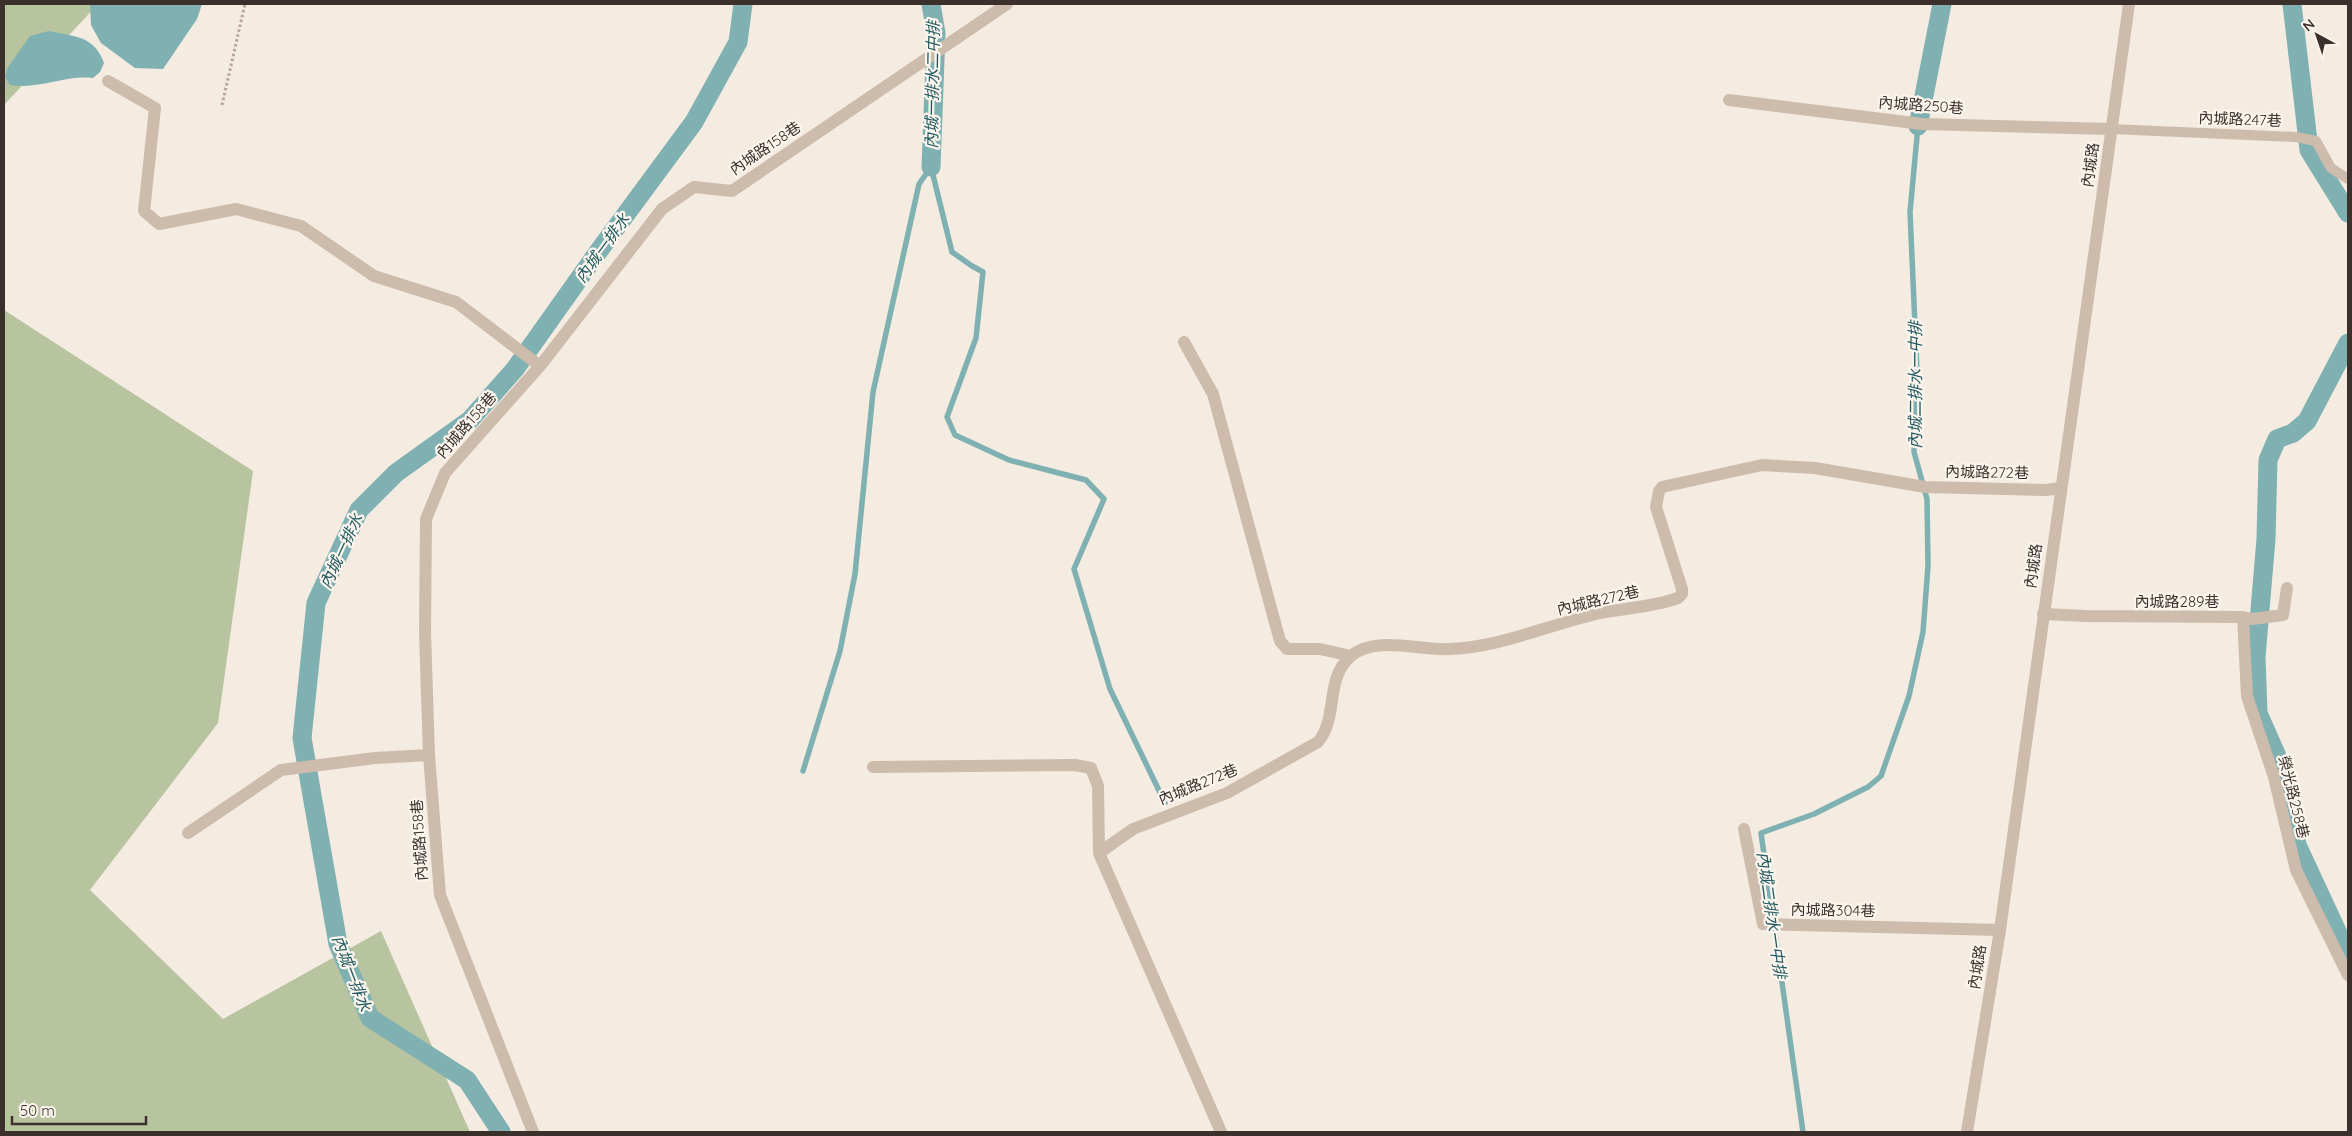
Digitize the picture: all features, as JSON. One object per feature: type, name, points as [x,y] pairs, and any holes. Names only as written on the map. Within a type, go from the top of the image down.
[{"type":"street","name":"內城路158巷","points":[[533,1132],[440,895],[429,755],[425,632],[426,519],[445,473],[662,209],[694,187],[732,191],[1007,4]]},
{"type":"street","name":"內城路","points":[[1967,1132],[2000,930],[2060,488],[2129,4]]},
{"type":"street","points":[[108,81],[156,108],[144,211],[159,224],[236,208],[301,226],[374,276],[456,302],[536,363]]},
{"type":"street","name":"內城路250巷","points":[[1730,100],[1922,124],[2111,129]]},
{"type":"street","points":[[1184,342],[1213,394],[1280,641],[1287,649],[1320,649],[1351,656]]},
{"type":"street","name":"內城路272巷","points":[[1099,853],[1133,829],[1227,793],[1318,742],[1328,728],[1333,687],[1340,670],[1351,656],[1372,646],[1411,646],[1444,650],[1473,648],[1600,613],[1678,598],[1682,594],[1682,589],[1656,507],[1662,487],[1762,465],[1815,468],[1925,487],[2046,490],[2060,488]]},
{"type":"street","name":"內城路289巷","points":[[2044,614],[2248,618],[2283,615],[2287,588]]},
{"type":"street","name":"榮光路258巷","points":[[2248,618],[2247,696],[2274,777],[2296,870],[2348,975]]},
{"type":"street","points":[[188,833],[281,770],[429,755]]},
{"type":"street","points":[[874,767],[1075,765],[1091,768],[1098,786],[1099,853],[1221,1132]]},
{"type":"street","name":"內城路304巷","points":[[1744,829],[1763,924],[2000,930]]},
{"type":"lane","name":"內城路247巷","points":[[2111,129],[2296,137],[2316,140],[2331,168],[2348,179]]},
{"type":"path","points":[[222,105],[245,4]]},
{"type":"green space","points":[[4,4],[98,4],[4,105]]},
{"type":"green space","points":[[4,310],[253,471],[218,723],[90,890],[223,1019],[381,931],[470,1132],[4,1132]]},
{"type":"water","points":[[90,4],[202,4],[197,19],[163,69],[135,68],[101,43],[91,25]]},
{"type":"water","points":[[49,31],[75,36],[89,42],[100,54],[104,63],[100,72],[93,78],[72,79],[31,86],[10,85],[5,77],[8,67],[30,36]]},
{"type":"waterway","name":"內城一排水","points":[[501,1132],[467,1080],[370,1018],[338,944],[302,738],[316,603],[359,510],[396,473],[470,420],[515,369],[694,122],[738,42],[743,4]]},
{"type":"waterway","name":"內城一排水二中排","points":[[931,4],[936,33],[931,167]]},
{"type":"waterway","name":"內城二排水一中排","points":[[1918,126],[1942,4]]},
{"type":"waterway","points":[[2292,4],[2309,150],[2348,213]]},
{"type":"waterway","name":"內城二排水一中排","points":[[1803,1132],[1761,833],[1814,814],[1868,787],[1881,776],[1909,696],[1923,632],[1928,566],[1927,499],[1914,452],[1917,371],[1910,212],[1918,126]]},
{"type":"waterway","points":[[931,167],[952,252],[983,272],[976,338],[947,417],[955,435],[1009,460],[1086,480],[1104,499],[1074,569],[1110,689],[1165,803]]},
{"type":"waterway","points":[[803,771],[840,651],[855,574],[873,392],[919,184],[931,167]]},
{"type":"waterway","points":[[2348,343],[2307,421],[2293,433],[2277,439],[2268,460],[2266,539],[2256,657],[2258,713],[2286,777],[2297,845],[2348,955]]}]
